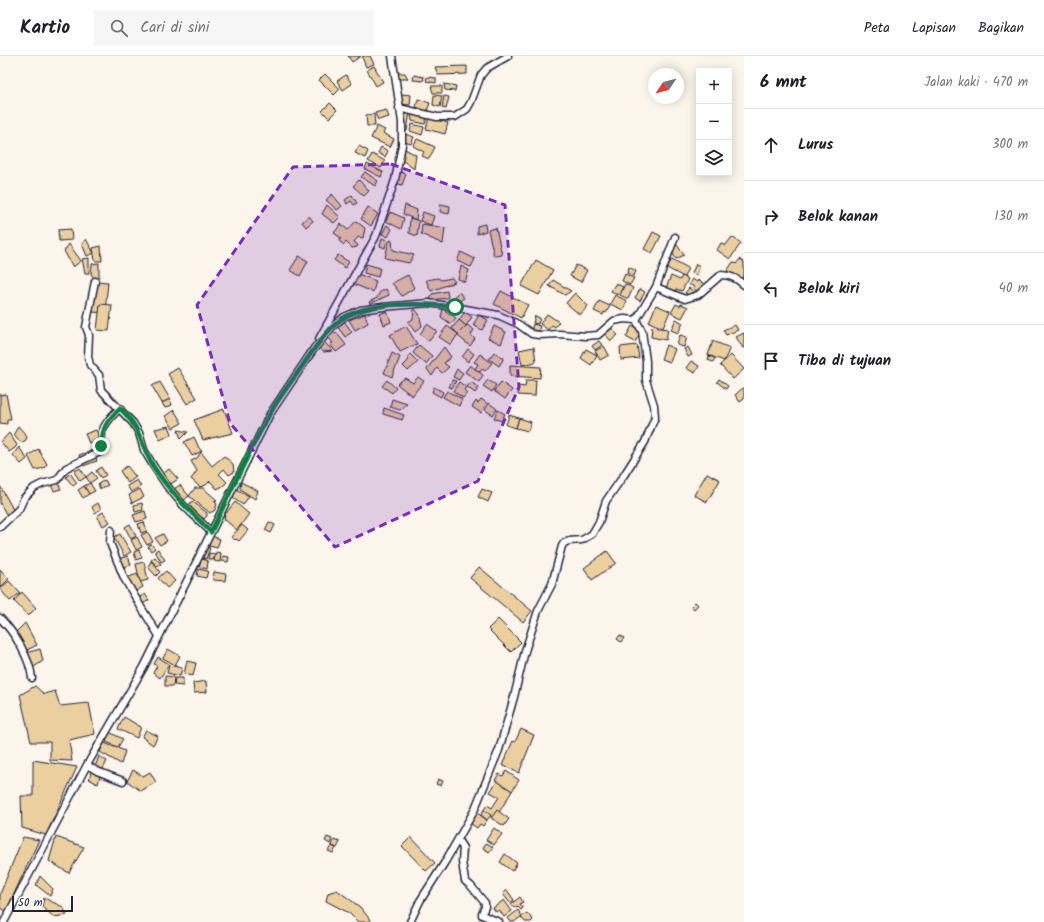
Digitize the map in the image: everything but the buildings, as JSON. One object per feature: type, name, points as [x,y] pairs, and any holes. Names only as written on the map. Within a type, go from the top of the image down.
[{"type":"street","points":[[4,922],[87,765],[144,667],[270,414],[314,349],[376,236],[395,180],[402,145],[402,122],[392,56]]},
{"type":"street","points":[[399,108],[437,117],[455,117],[472,102],[481,75],[487,68],[508,56]]},
{"type":"street","points":[[636,320],[656,287],[675,237]]},
{"type":"street","points":[[656,287],[684,299],[698,295],[721,275],[729,275],[738,279],[744,285]]},
{"type":"street","points":[[94,281],[86,327],[89,337],[88,359],[90,365],[99,375],[101,390],[133,422],[139,433],[144,450],[167,486],[183,505],[211,532]]},
{"type":"street","points":[[314,349],[333,326],[344,317],[360,310],[389,306],[429,304],[482,312],[511,320],[532,334],[538,335],[598,335],[614,321],[624,318],[636,320]]},
{"type":"street","points":[[410,922],[420,901],[458,840],[474,811],[499,750],[525,651],[538,611],[552,584],[562,546],[564,543],[569,541],[582,540],[592,534],[599,522],[606,501],[645,442],[655,417],[654,405],[646,380],[646,361],[642,331],[636,320]]},
{"type":"street","points":[[0,527],[20,509],[26,496],[37,486],[57,480],[66,468],[100,452],[102,432],[110,419],[120,408]]},
{"type":"street","points":[[111,530],[110,543],[124,578],[159,636]]},
{"type":"street","points":[[0,618],[19,643],[31,669],[32,678]]},
{"type":"street","points":[[87,765],[97,771],[123,781]]},
{"type":"street","points":[[458,840],[462,848],[462,862],[465,881],[471,886],[485,904],[486,907],[482,915],[499,922]]},
{"type":"highlighted area","points":[[391,164],[505,205],[519,387],[478,481],[335,547],[230,423],[197,305],[293,167]]},
{"type":"route","points":[[101,446],[102,432],[105,426],[120,408],[133,422],[139,433],[144,450],[167,486],[183,505],[211,532],[270,414],[314,349],[333,326],[344,317],[360,310],[383,306],[429,304],[455,307]]}]
